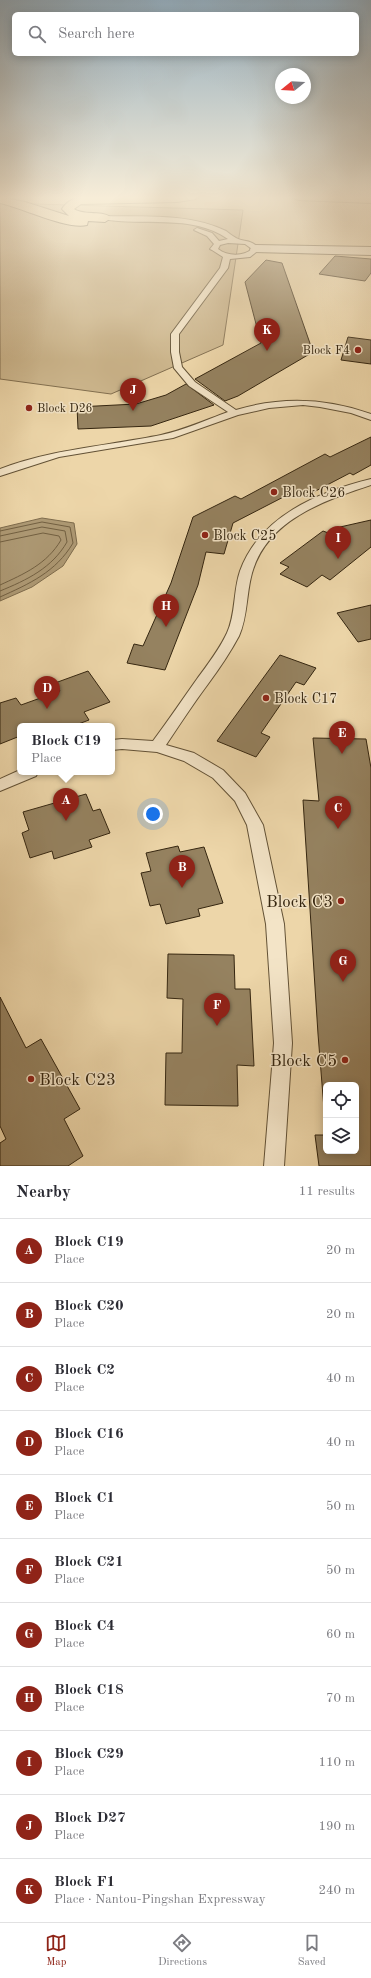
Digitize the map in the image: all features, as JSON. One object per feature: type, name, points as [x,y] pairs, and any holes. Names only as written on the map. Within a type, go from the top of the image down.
[{"type":"lane","points":[[217,251],[220,254],[227,255],[247,255],[252,251]]},
{"type":"lane","points":[[227,255],[224,268],[175,334],[175,352],[178,368],[192,384],[235,413]]},
{"type":"lane","points":[[0,473],[47,456],[161,438],[201,427],[235,413],[262,405],[292,402],[324,404],[354,410],[371,417]]},
{"type":"lane","points":[[157,747],[220,658],[234,633],[241,609],[246,572],[254,553],[266,536],[276,526],[301,508],[331,495],[371,482]]},
{"type":"lane","points":[[115,745],[157,747],[189,757],[218,774],[240,797],[254,825],[275,924],[283,1042],[274,1166]]},
{"type":"lane","points":[[0,785],[24,775]]},
{"type":"shaded area","points":[[0,251],[237,251],[223,345],[111,394],[0,379]]},
{"type":"water","points":[[42,518],[74,523],[77,544],[63,566],[32,587],[0,601],[0,528]]},
{"type":"building","points":[[335,256],[371,259],[371,273],[365,281],[319,274]]},
{"type":"building","points":[[266,260],[282,263],[313,352],[238,396],[225,401],[195,379],[261,343],[245,282]]},
{"type":"building","name":"Block F4","points":[[348,337],[371,340],[371,364],[341,360]]},
{"type":"building","points":[[186,384],[214,405],[151,426],[78,429],[77,407],[136,404],[166,395]]},
{"type":"building","points":[[371,437],[371,465],[353,475],[350,473],[308,495],[299,489],[233,523],[224,554],[206,552],[198,585],[165,670],[127,663],[134,644],[143,646],[171,583],[193,517],[235,496],[241,499],[325,454],[330,457]]},
{"type":"building","points":[[371,520],[371,547],[330,580],[322,575],[307,587],[280,574],[289,567],[280,563],[323,531],[331,534],[340,527]]},
{"type":"building","points":[[371,605],[371,639],[358,642],[337,613]]},
{"type":"building","name":"Block C17","points":[[280,655],[316,668],[304,685],[296,682],[261,733],[270,737],[256,757],[217,741]]},
{"type":"building","points":[[88,671],[110,702],[84,712],[89,720],[81,723],[17,723],[17,737],[0,744],[0,703],[16,698],[21,705],[60,691],[55,683]]},
{"type":"building","points":[[313,738],[366,739],[371,768],[371,1166],[319,1166],[315,1135],[323,1135],[323,1154],[359,1154],[359,1082],[323,1082],[323,1096],[303,800],[319,801]]},
{"type":"building","points":[[86,794],[93,811],[100,809],[110,833],[89,840],[92,847],[54,859],[52,851],[30,858],[22,833],[29,830],[23,812]]},
{"type":"building","points":[[178,846],[180,852],[204,847],[223,903],[198,909],[200,916],[166,924],[160,904],[150,906],[141,873],[151,871],[146,853]]},
{"type":"building","points":[[168,954],[234,955],[235,989],[250,989],[254,1066],[237,1065],[238,1106],[165,1105],[166,1053],[182,1053],[183,999],[167,998]]},
{"type":"building","name":"Block C23","points":[[0,997],[26,1048],[41,1039],[80,1109],[64,1119],[83,1156],[68,1166],[0,1166],[0,1143],[6,1139],[0,1126]]},
{"type":"place","name":"Block F4","points":[[358,350]]},
{"type":"place","name":"Block F1","points":[[267,351]]},
{"type":"place","name":"Block D26","points":[[29,408]]},
{"type":"place","name":"Block D27","points":[[133,411]]},
{"type":"place","name":"Block C26","points":[[274,492]]},
{"type":"place","name":"Block C25","points":[[205,535]]},
{"type":"place","name":"Block C29","points":[[338,559]]},
{"type":"place","name":"Block C18","points":[[166,627]]},
{"type":"place","name":"Block C17","points":[[266,698]]},
{"type":"place","name":"Block C16","points":[[47,709]]},
{"type":"place","name":"Block C1","points":[[342,754]]},
{"type":"place","name":"Block C19","points":[[66,821]]},
{"type":"place","name":"Block C2","points":[[338,829]]},
{"type":"place","name":"Block C20","points":[[182,888]]},
{"type":"place","name":"Block C3","points":[[341,901]]},
{"type":"place","name":"Block C4","points":[[343,982]]},
{"type":"place","name":"Block C21","points":[[217,1026]]},
{"type":"place","name":"Block C5","points":[[345,1060]]},
{"type":"place","name":"Block C23","points":[[31,1079]]}]
